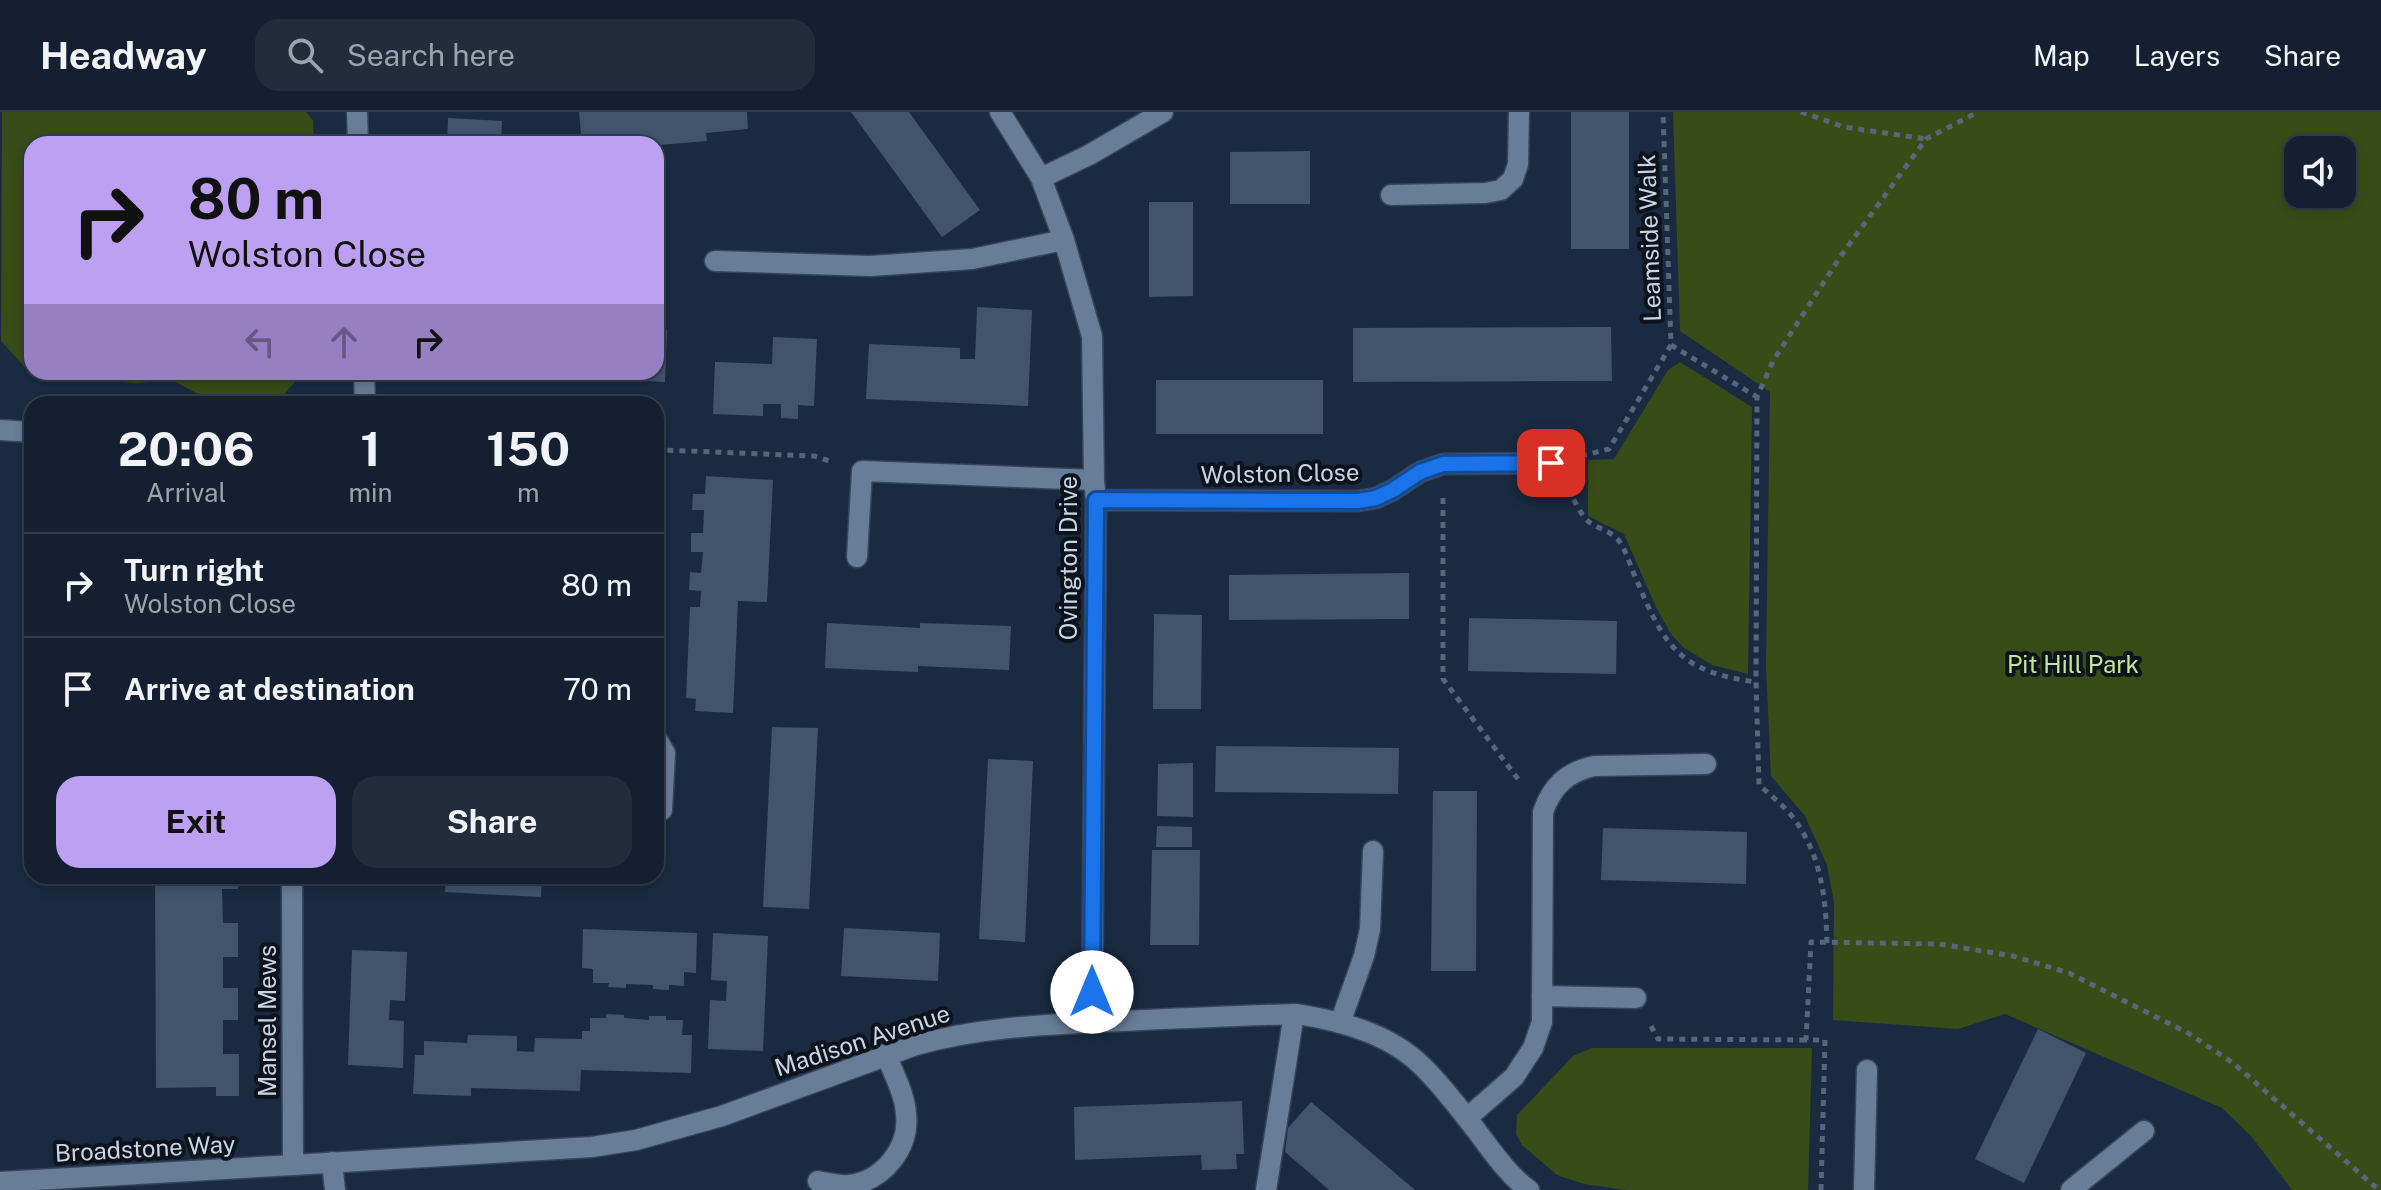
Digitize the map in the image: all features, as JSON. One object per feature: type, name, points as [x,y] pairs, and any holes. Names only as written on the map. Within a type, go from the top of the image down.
[{"type":"street","points":[[357,112],[358,136]]},
{"type":"street","name":"Ovington Drive","points":[[1000,112],[1041,178],[1064,240],[1092,336],[1095,490],[1092,1023]]},
{"type":"street","points":[[1041,178],[1089,155],[1163,112]]},
{"type":"street","points":[[1391,195],[1501,190],[1513,179],[1518,164],[1519,112]]},
{"type":"street","points":[[715,261],[884,265],[972,259],[1064,240]]},
{"type":"street","points":[[0,430],[24,432]]},
{"type":"street","name":"Wolston Close","points":[[862,471],[1095,490],[1358,501],[1384,494],[1420,472],[1443,464],[1551,463]]},
{"type":"street","points":[[857,557],[862,471]]},
{"type":"street","points":[[664,751],[664,772]]},
{"type":"street","points":[[1467,1118],[1514,1077],[1533,1048],[1542,1022],[1543,812],[1556,786],[1579,769],[1594,766],[1706,764]]},
{"type":"street","points":[[1340,1023],[1364,956],[1370,929],[1373,851]]},
{"type":"street","name":"Mansel Mews","points":[[292,884],[293,1165]]},
{"type":"street","points":[[1542,996],[1636,998]]},
{"type":"street","points":[[1266,1190],[1294,1014]]},
{"type":"street","name":"Madison Avenue","points":[[293,1165],[592,1147],[636,1140],[722,1116],[886,1054],[945,1036],[978,1030],[1294,1014],[1362,1029],[1420,1063],[1499,1160],[1529,1190]]},
{"type":"street","points":[[818,1181],[851,1185],[867,1180],[893,1160],[901,1146],[906,1130],[906,1113],[886,1054]]},
{"type":"street","points":[[1864,1190],[1867,1070]]},
{"type":"street","points":[[2071,1190],[2144,1131]]},
{"type":"street","points":[[332,1162],[335,1190]]},
{"type":"street","name":"Broadstone Way","points":[[0,1182],[293,1165]]},
{"type":"path","name":"Leamside Walk","points":[[1551,463],[1609,449],[1671,345],[1663,112]]},
{"type":"path","points":[[1801,112],[1844,127],[1926,139]]},
{"type":"path","points":[[1827,943],[1823,886],[1812,852],[1799,826],[1759,785],[1756,682],[1757,397],[1773,361],[1840,257],[1926,139],[1978,112]]},
{"type":"path","points":[[1671,345],[1757,397]]},
{"type":"path","points":[[664,450],[814,456],[862,471]]},
{"type":"path","points":[[1551,463],[1588,522],[1619,540],[1646,604],[1669,643],[1683,657],[1705,671],[1726,678],[1756,682]]},
{"type":"path","points":[[1443,464],[1443,679],[1543,812]]},
{"type":"path","points":[[1806,1040],[1811,942],[1939,944],[2013,956],[2069,973],[2188,1033],[2233,1063],[2379,1190]]},
{"type":"path","points":[[1636,998],[1658,1039],[1825,1040],[1821,1190]]},
{"type":"green space","points":[[2,112],[306,112],[313,120],[314,136],[24,136],[24,366],[1,341]]},
{"type":"green space","name":"Pit Hill Park","points":[[1673,112],[2381,112],[2381,1190],[2292,1190],[2251,1136],[2222,1108],[2005,1014],[1958,1029],[1833,1020],[1834,902],[1827,865],[1805,816],[1771,776],[1766,666],[1770,392],[1680,331]]},
{"type":"green space","points":[[1680,362],[1752,407],[1748,674],[1712,665],[1683,647],[1671,634],[1656,607],[1624,534],[1588,516],[1588,460],[1614,459],[1668,370]]},
{"type":"green space","points":[[86,380],[172,380],[138,383]]},
{"type":"green space","points":[[172,380],[297,380],[282,396],[200,395]]},
{"type":"green space","points":[[1592,1048],[1812,1048],[1808,1190],[1626,1190],[1584,1184],[1557,1175],[1522,1145],[1516,1134],[1517,1115],[1573,1056]]},
{"type":"building","points":[[579,112],[747,112],[748,129],[706,133],[707,141],[664,145],[664,136],[581,136]]},
{"type":"building","points":[[851,112],[909,112],[980,210],[942,237]]},
{"type":"building","points":[[1571,112],[1629,112],[1629,249],[1571,249]]},
{"type":"building","points":[[448,118],[502,121],[501,136],[447,136]]},
{"type":"building","points":[[1310,151],[1310,204],[1230,204],[1230,152]]},
{"type":"building","points":[[1149,202],[1193,202],[1193,296],[1149,297]]},
{"type":"building","points":[[977,307],[1032,310],[1028,406],[866,399],[869,344],[960,348],[960,359],[975,359]]},
{"type":"building","points":[[1611,327],[1612,381],[1353,382],[1353,328]]},
{"type":"building","points":[[664,330],[667,330],[665,382],[624,380],[664,380]]},
{"type":"building","points":[[773,337],[817,339],[814,406],[798,405],[798,419],[781,418],[781,404],[763,404],[763,416],[713,414],[715,362],[772,364]]},
{"type":"building","points":[[1156,380],[1323,380],[1323,434],[1156,434]]},
{"type":"building","points":[[706,476],[773,480],[767,602],[738,601],[733,713],[695,711],[696,699],[686,698],[690,607],[700,607],[701,591],[689,590],[690,572],[701,573],[703,552],[691,552],[691,533],[703,533],[704,510],[692,510],[693,494],[705,494]]},
{"type":"building","points":[[1409,573],[1409,619],[1229,620],[1229,575]]},
{"type":"building","points":[[1154,614],[1202,615],[1201,709],[1153,709]]},
{"type":"building","points":[[1469,618],[1617,621],[1616,674],[1468,671]]},
{"type":"building","points":[[827,623],[920,628],[920,623],[1011,626],[1009,670],[918,666],[918,672],[825,668]]},
{"type":"building","points":[[772,727],[818,728],[809,909],[763,907]]},
{"type":"building","points":[[1216,746],[1399,748],[1398,794],[1215,792]]},
{"type":"building","points":[[988,759],[1033,761],[1025,942],[979,939]]},
{"type":"building","points":[[1193,763],[1193,817],[1157,816],[1158,764]]},
{"type":"building","points":[[1433,791],[1477,791],[1476,971],[1431,971]]},
{"type":"building","points":[[1157,826],[1192,827],[1192,847],[1156,847]]},
{"type":"building","points":[[1603,828],[1747,832],[1746,884],[1601,880]]},
{"type":"building","points":[[1152,850],[1200,850],[1199,945],[1150,945]]},
{"type":"building","points":[[155,884],[238,884],[238,889],[222,889],[223,923],[238,923],[238,957],[223,957],[223,988],[238,988],[238,1020],[223,1020],[223,1054],[239,1054],[239,1096],[216,1096],[216,1087],[156,1088]]},
{"type":"building","points":[[446,884],[542,884],[541,897],[445,892]]},
{"type":"building","points":[[844,928],[940,933],[938,981],[841,976]]},
{"type":"building","points":[[583,929],[697,933],[696,973],[684,972],[684,986],[669,985],[669,990],[653,989],[653,985],[626,984],[626,988],[593,983],[593,969],[582,968]]},
{"type":"building","points":[[713,933],[768,936],[763,1051],[708,1049],[710,1000],[726,1001],[727,981],[711,980]]},
{"type":"building","points":[[352,950],[407,952],[405,1001],[390,1000],[389,1020],[404,1021],[403,1068],[348,1065]]},
{"type":"building","points":[[606,1014],[649,1020],[649,1016],[666,1016],[666,1020],[683,1020],[682,1035],[692,1035],[691,1073],[581,1070],[580,1091],[471,1088],[471,1096],[413,1094],[415,1055],[424,1055],[424,1041],[467,1043],[468,1035],[517,1036],[517,1051],[534,1052],[535,1038],[582,1039],[582,1031],[590,1031],[590,1018],[606,1018]]},
{"type":"building","points":[[2038,1029],[2086,1053],[2024,1183],[1975,1159]]},
{"type":"building","points":[[1242,1101],[1244,1154],[1236,1154],[1237,1169],[1202,1170],[1201,1155],[1075,1160],[1074,1107]]},
{"type":"building","points":[[1311,1102],[1415,1190],[1329,1190],[1285,1152],[1288,1128]]},
{"type":"route","points":[[1092,992],[1096,500],[1358,501],[1376,498],[1420,472],[1443,464],[1551,463]]}]
